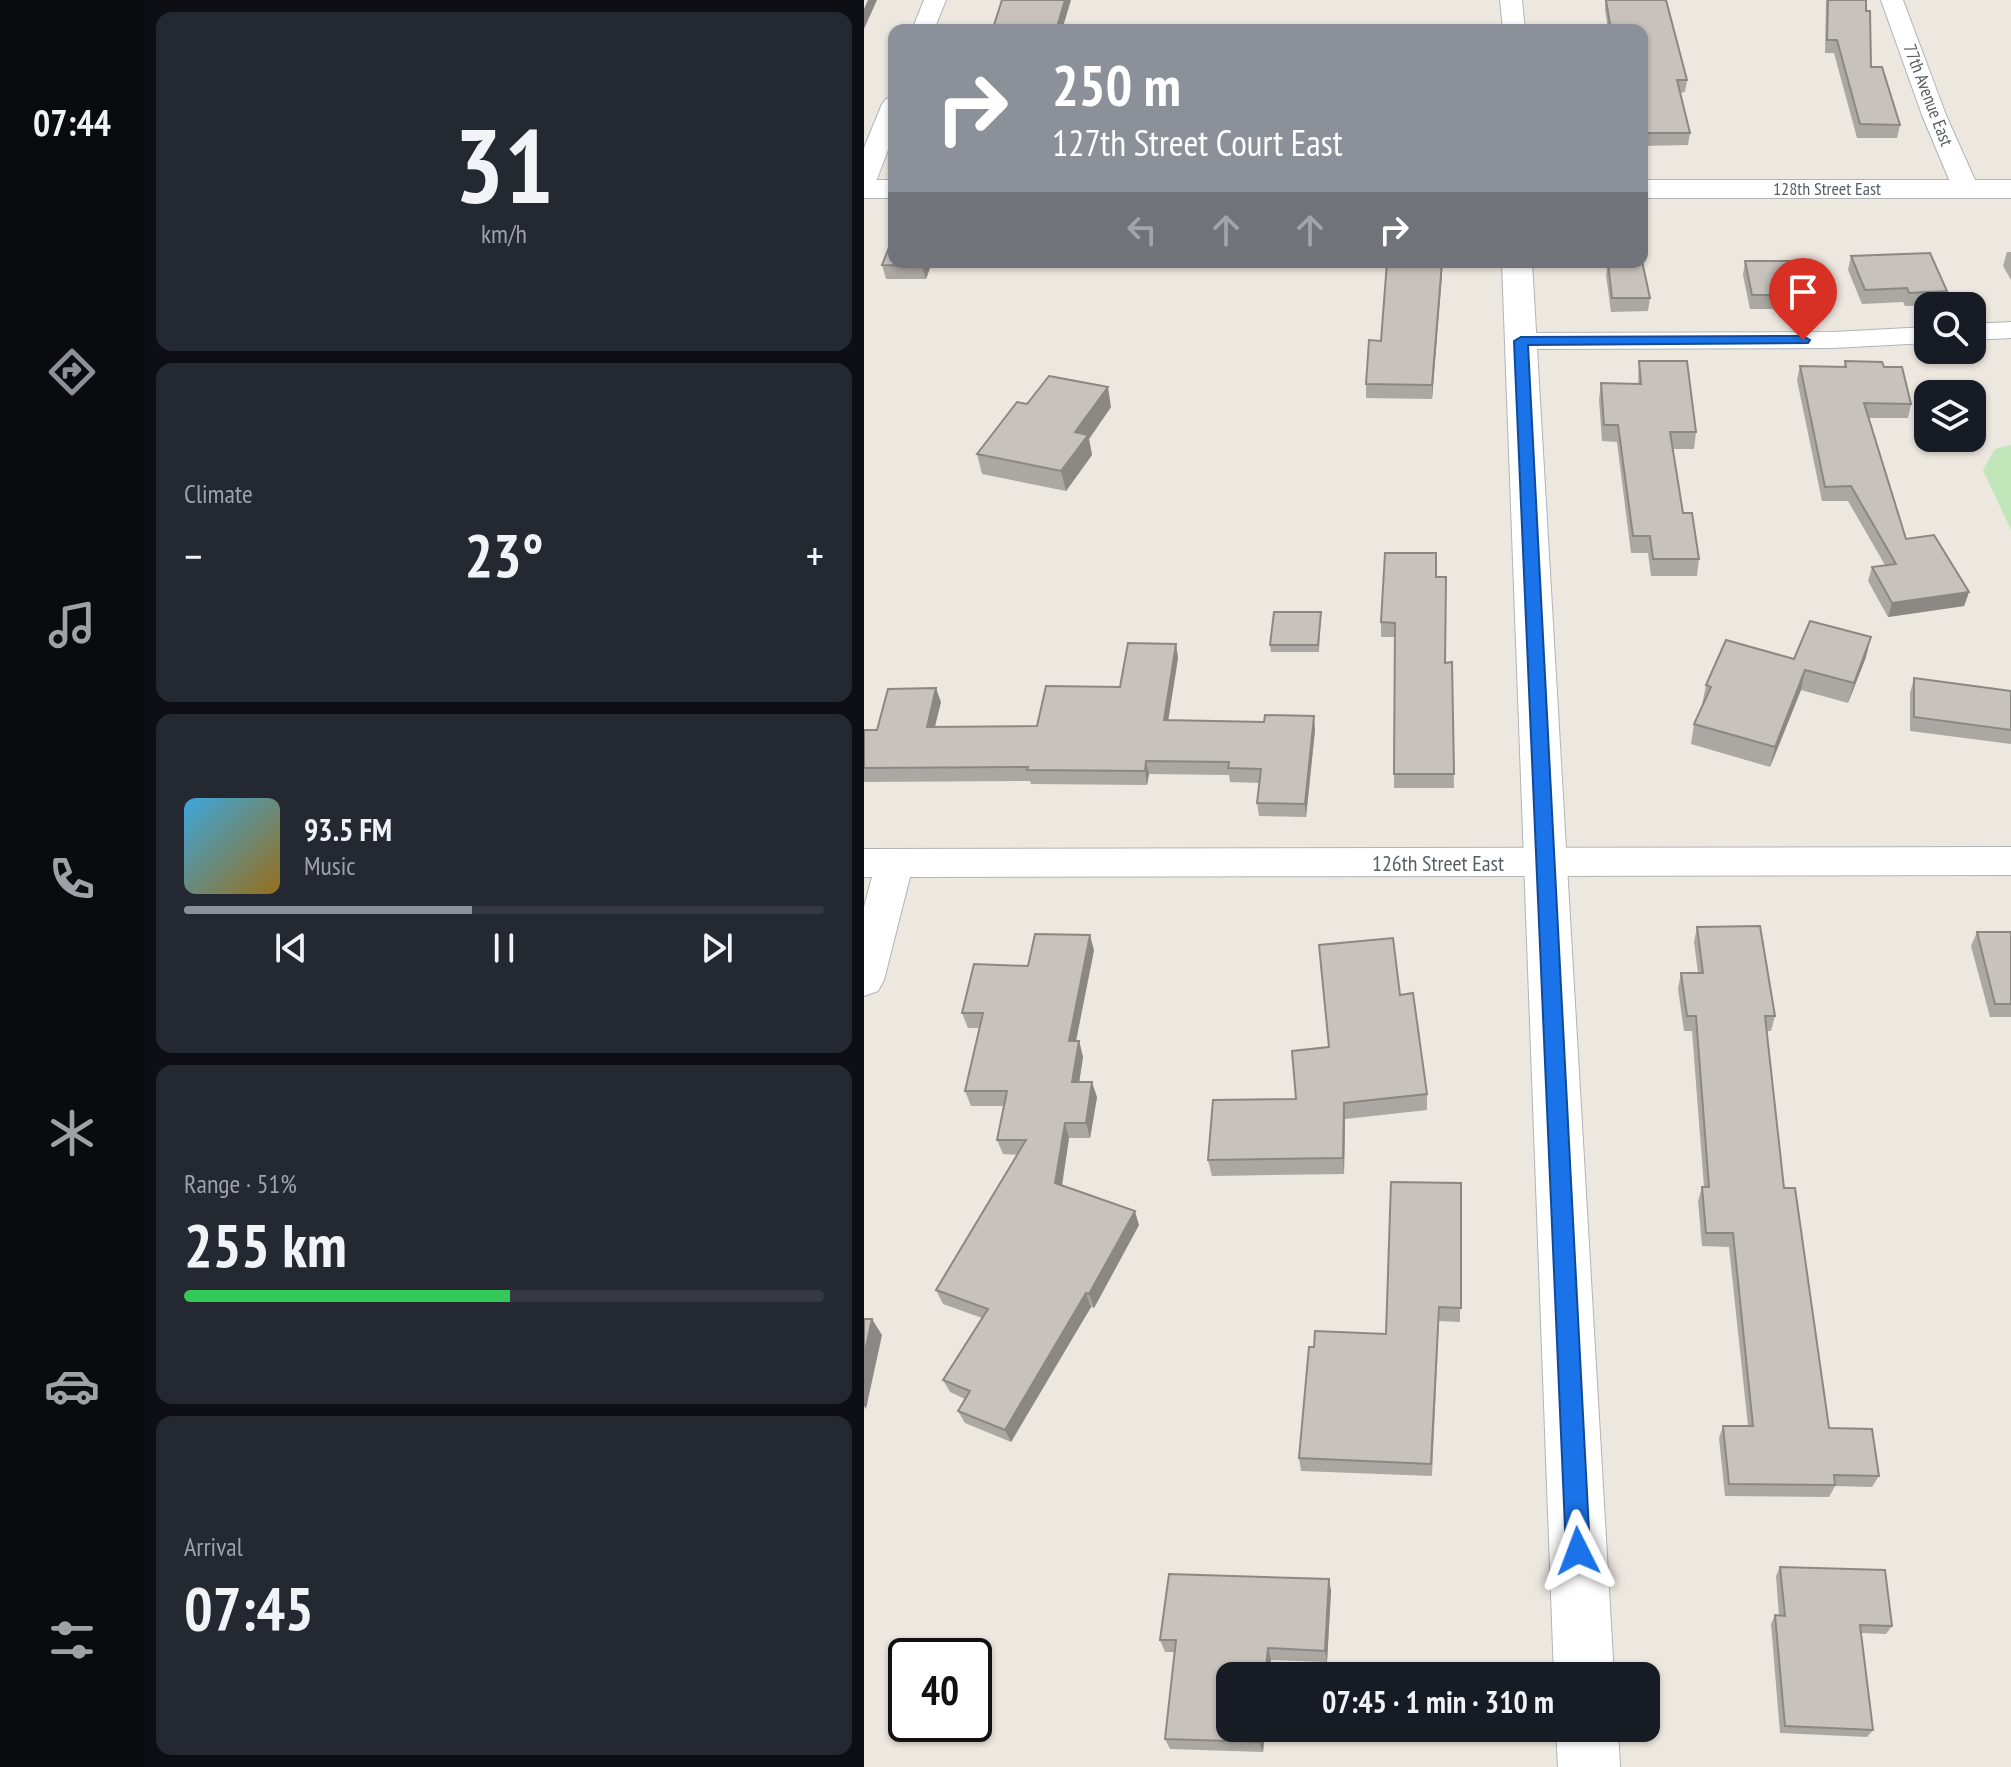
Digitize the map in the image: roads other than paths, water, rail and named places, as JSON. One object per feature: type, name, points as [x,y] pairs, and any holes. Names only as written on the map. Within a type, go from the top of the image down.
[{"type":"street","points":[[925,24],[935,0]]},
{"type":"street","points":[[1511,0],[1513,24]]},
{"type":"street","name":"77th Avenue East","points":[[1892,0],[1934,115],[1966,189]]},
{"type":"street","points":[[864,179],[888,119]]},
{"type":"street","points":[[864,189],[888,189]]},
{"type":"street","name":"128th Street East","points":[[1648,189],[2011,189]]},
{"type":"street","points":[[1517,268],[1543,862],[1583,1662]]},
{"type":"street","points":[[1986,331],[2011,330]]},
{"type":"street","points":[[1521,341],[1833,340],[1914,336]]},
{"type":"street","name":"126th Street East","points":[[880,863],[2011,861]]},
{"type":"street","points":[[864,980],[880,863]]},
{"type":"street","points":[[1588,1742],[1589,1767]]}]
